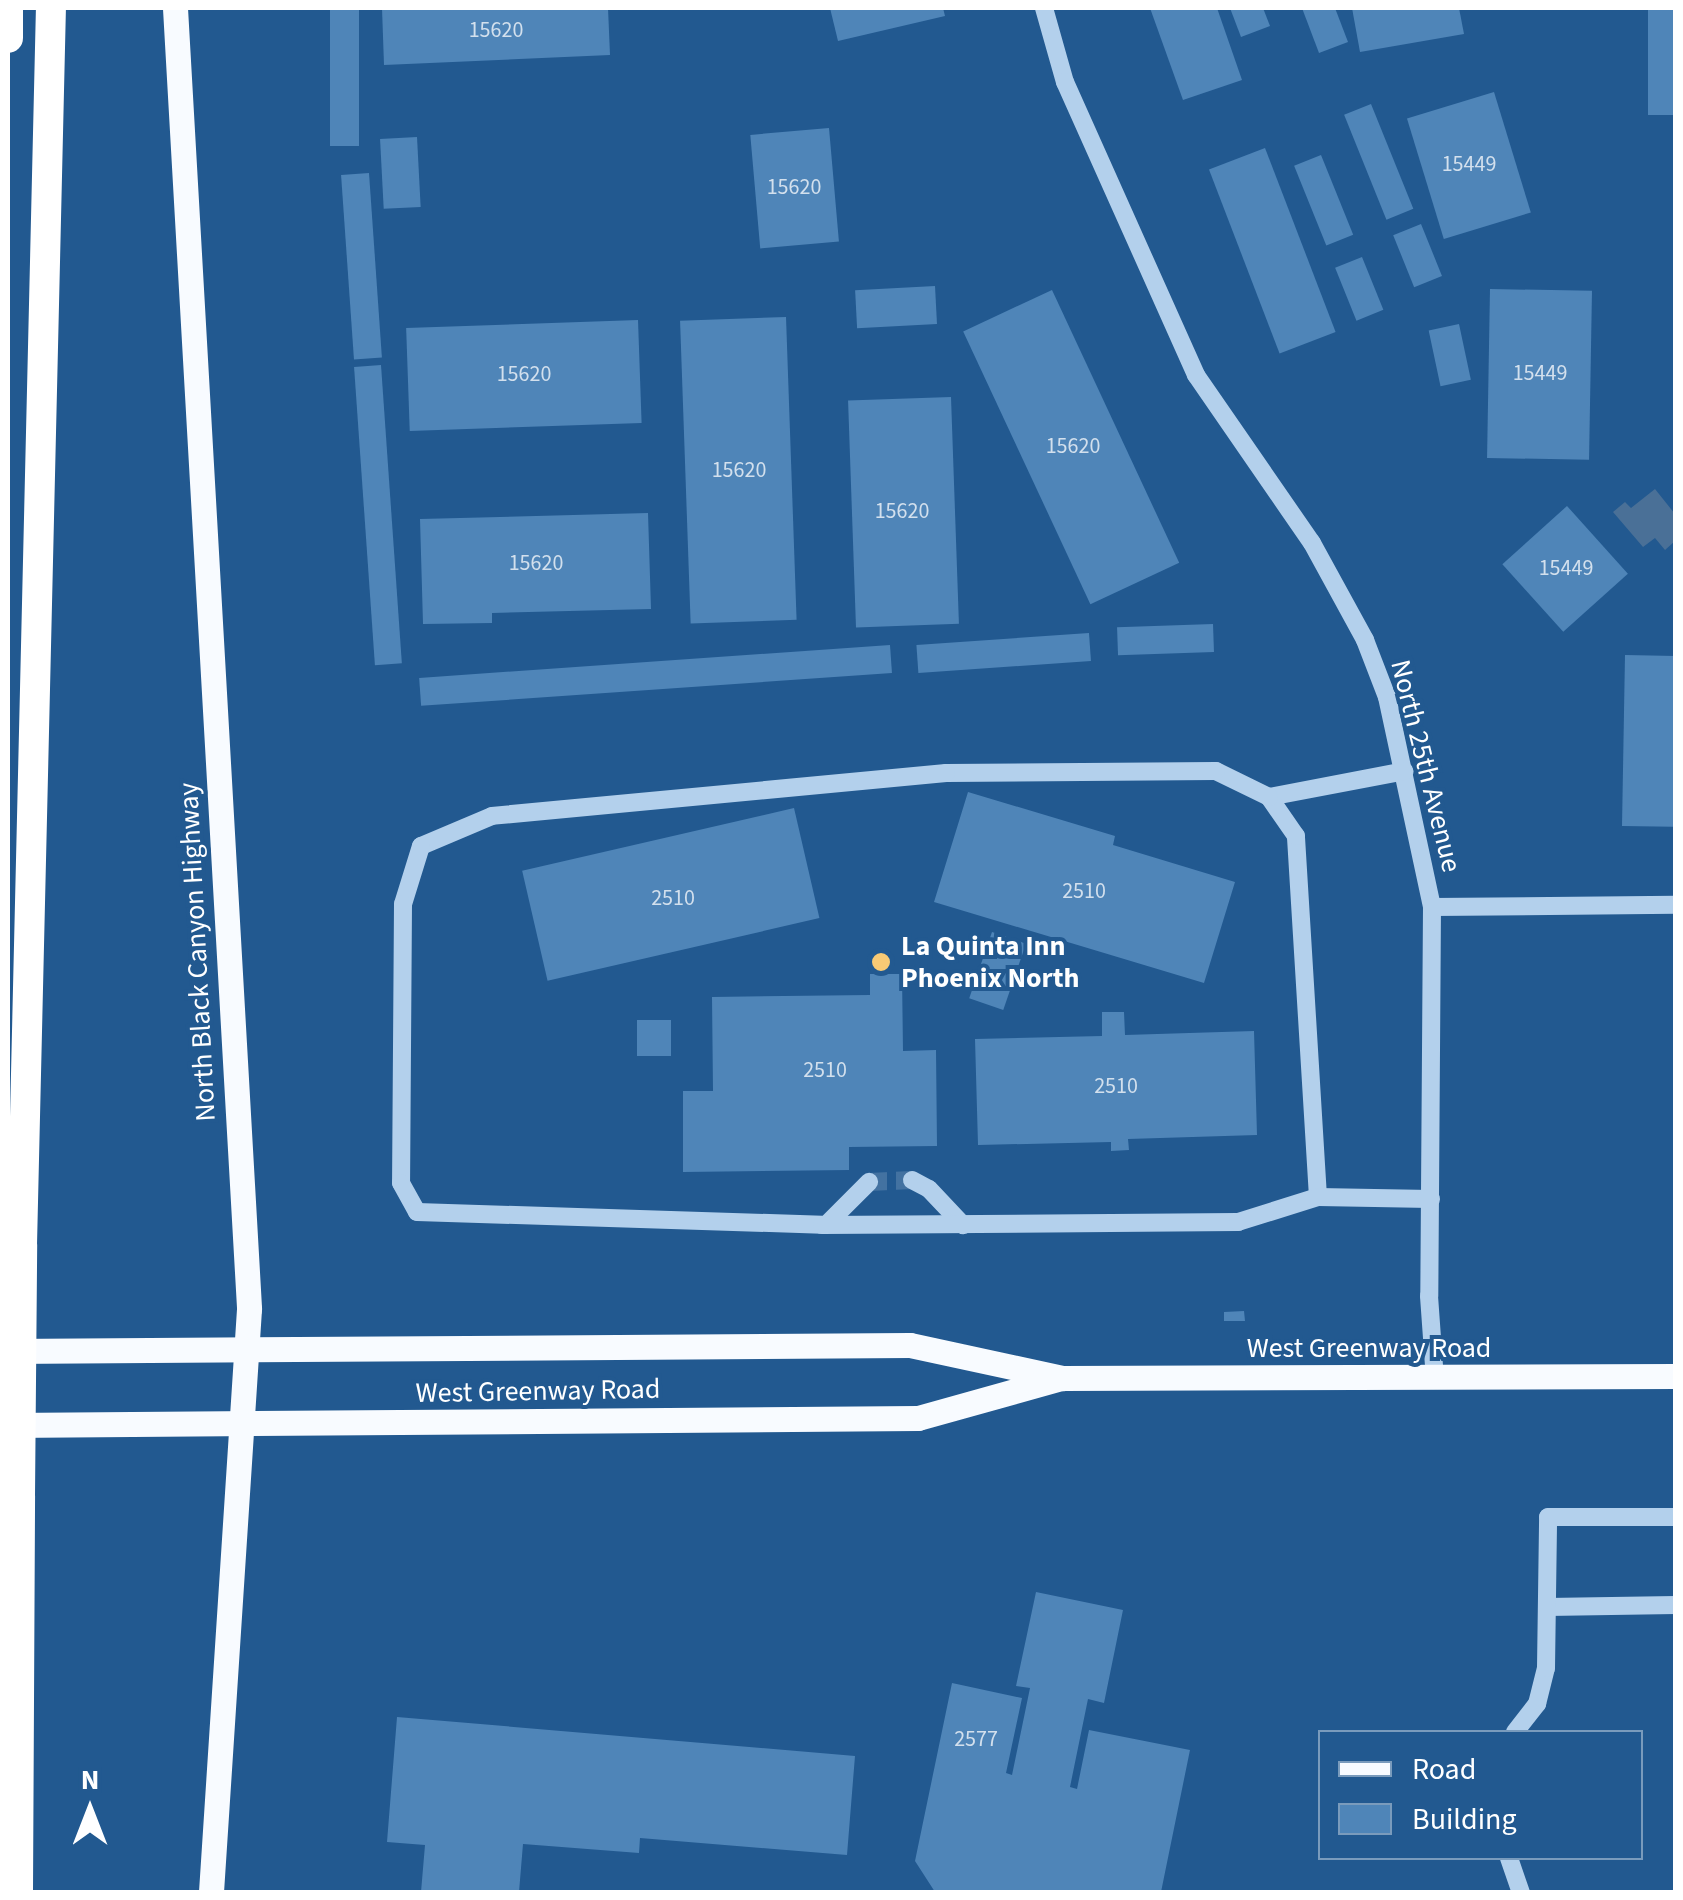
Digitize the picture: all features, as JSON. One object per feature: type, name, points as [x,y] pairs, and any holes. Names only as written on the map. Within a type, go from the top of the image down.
[{"type":"highway","points":[[8,8],[8,38]]},
{"type":"highway","points":[[18,1892],[22,1245],[51,8]]},
{"type":"main road","name":"North Black Canyon Highway","points":[[174,8],[247,1349],[211,1892]]},
{"type":"main road","name":"West Greenway Road","points":[[8,1351],[910,1345],[1062,1378],[1676,1376]]},
{"type":"main road","name":"West Greenway Road","points":[[8,1425],[918,1418],[1062,1378]]},
{"type":"street","name":"North 25th Avenue","points":[[1044,8],[1065,82],[1196,376],[1312,543],[1365,640],[1405,771],[1432,907],[1435,1379]]},
{"type":"street","points":[[1318,1197],[1296,836],[1269,797],[1216,771],[946,773],[492,816],[421,846],[403,904],[401,1183],[416,1212],[826,1225],[1238,1222],[1318,1197],[1431,1199]]},
{"type":"street","points":[[1269,797],[1405,771]]},
{"type":"street","points":[[1432,907],[1676,905]]},
{"type":"street","points":[[912,1180],[930,1188],[962,1225]]},
{"type":"street","points":[[826,1225],[869,1182]]},
{"type":"street","points":[[1517,1730],[1537,1704],[1546,1668],[1548,1517],[1676,1517]]},
{"type":"street","points":[[1547,1608],[1676,1605]]},
{"type":"street","points":[[1510,1860],[1521,1892]]},
{"type":"water","points":[[1655,489],[1675,514],[1675,541],[1665,550],[1655,538],[1643,547],[1613,512],[1625,502],[1631,508]]},
{"type":"building","points":[[330,8],[359,8],[359,146],[330,146]]},
{"type":"building","points":[[382,8],[608,8],[610,55],[384,65]]},
{"type":"building","points":[[830,8],[943,8],[945,16],[838,41]]},
{"type":"building","points":[[1150,8],[1217,8],[1242,80],[1183,100]]},
{"type":"building","points":[[1230,8],[1263,8],[1270,26],[1241,37]]},
{"type":"building","points":[[1302,8],[1335,8],[1348,42],[1319,53]]},
{"type":"building","points":[[1352,8],[1459,8],[1464,34],[1360,52]]},
{"type":"building","points":[[1648,8],[1676,8],[1676,115],[1648,115]]},
{"type":"building","points":[[1494,92],[1531,212],[1444,239],[1407,119]]},
{"type":"building","points":[[1371,104],[1413,209],[1386,220],[1344,115]]},
{"type":"building","points":[[829,128],[839,242],[760,248],[750,135]]},
{"type":"building","points":[[417,137],[421,207],[384,209],[380,139]]},
{"type":"building","points":[[1265,148],[1336,332],[1280,353],[1209,170]]},
{"type":"building","points":[[1321,155],[1353,235],[1326,246],[1294,166]]},
{"type":"building","points":[[369,173],[382,358],[354,360],[341,175]]},
{"type":"building","points":[[1421,224],[1442,276],[1414,287],[1393,235]]},
{"type":"building","points":[[1362,257],[1383,310],[1356,321],[1335,268]]},
{"type":"building","points":[[935,286],[937,324],[857,328],[855,290]]},
{"type":"building","points":[[1490,289],[1592,291],[1589,460],[1487,458]]},
{"type":"building","points":[[1052,290],[1179,563],[1090,604],[963,331]]},
{"type":"building","points":[[786,317],[797,620],[691,624],[680,321]]},
{"type":"building","points":[[638,320],[642,423],[410,431],[406,328]]},
{"type":"building","points":[[1459,324],[1471,380],[1441,386],[1429,330]]},
{"type":"building","points":[[381,365],[402,663],[375,665],[354,367]]},
{"type":"building","points":[[951,397],[959,624],[856,627],[848,401]]},
{"type":"building","points":[[1567,506],[1628,574],[1563,632],[1502,564]]},
{"type":"building","points":[[648,513],[651,609],[492,613],[492,623],[423,624],[420,519]]},
{"type":"building","points":[[1213,624],[1214,652],[1118,655],[1117,627]]},
{"type":"building","points":[[1089,633],[1091,661],[918,673],[916,645]]},
{"type":"building","points":[[890,645],[892,673],[421,706],[419,678]]},
{"type":"building","points":[[1625,655],[1676,656],[1673,827],[1622,826]]},
{"type":"building","points":[[968,792],[1115,836],[1113,845],[1235,882],[1204,983],[934,902]]},
{"type":"building","points":[[794,808],[819,918],[548,981],[522,871]]},
{"type":"building","points":[[992,932],[1026,944],[1003,1010],[969,998]]},
{"type":"building","points":[[870,974],[902,974],[903,1051],[936,1050],[937,1146],[849,1147],[849,1170],[683,1172],[683,1091],[713,1091],[712,997],[870,995]]},
{"type":"building","points":[[1102,1012],[1124,1012],[1125,1035],[1254,1031],[1257,1135],[1128,1139],[1129,1150],[1111,1151],[1111,1142],[978,1145],[975,1039],[1102,1036]]},
{"type":"building","points":[[637,1020],[671,1020],[671,1056],[637,1056]]},
{"type":"building","points":[[1244,1311],[1245,1321],[1224,1321],[1224,1312]]},
{"type":"building","points":[[1036,1592],[1123,1610],[1104,1703],[1088,1699],[1070,1787],[1077,1789],[1089,1730],[1190,1750],[1161,1892],[935,1892],[915,1861],[952,1683],[1022,1698],[1006,1773],[1012,1775],[1030,1688],[1016,1686]]},
{"type":"building","points":[[397,1717],[855,1756],[847,1855],[640,1838],[639,1853],[523,1844],[519,1892],[421,1892],[425,1845],[387,1842]]},
{"type":"tunnel","points":[[869,1182],[912,1180]]},
{"type":"place","name":"La Quinta Inn Phoenix North","points":[[881,962]]}]
